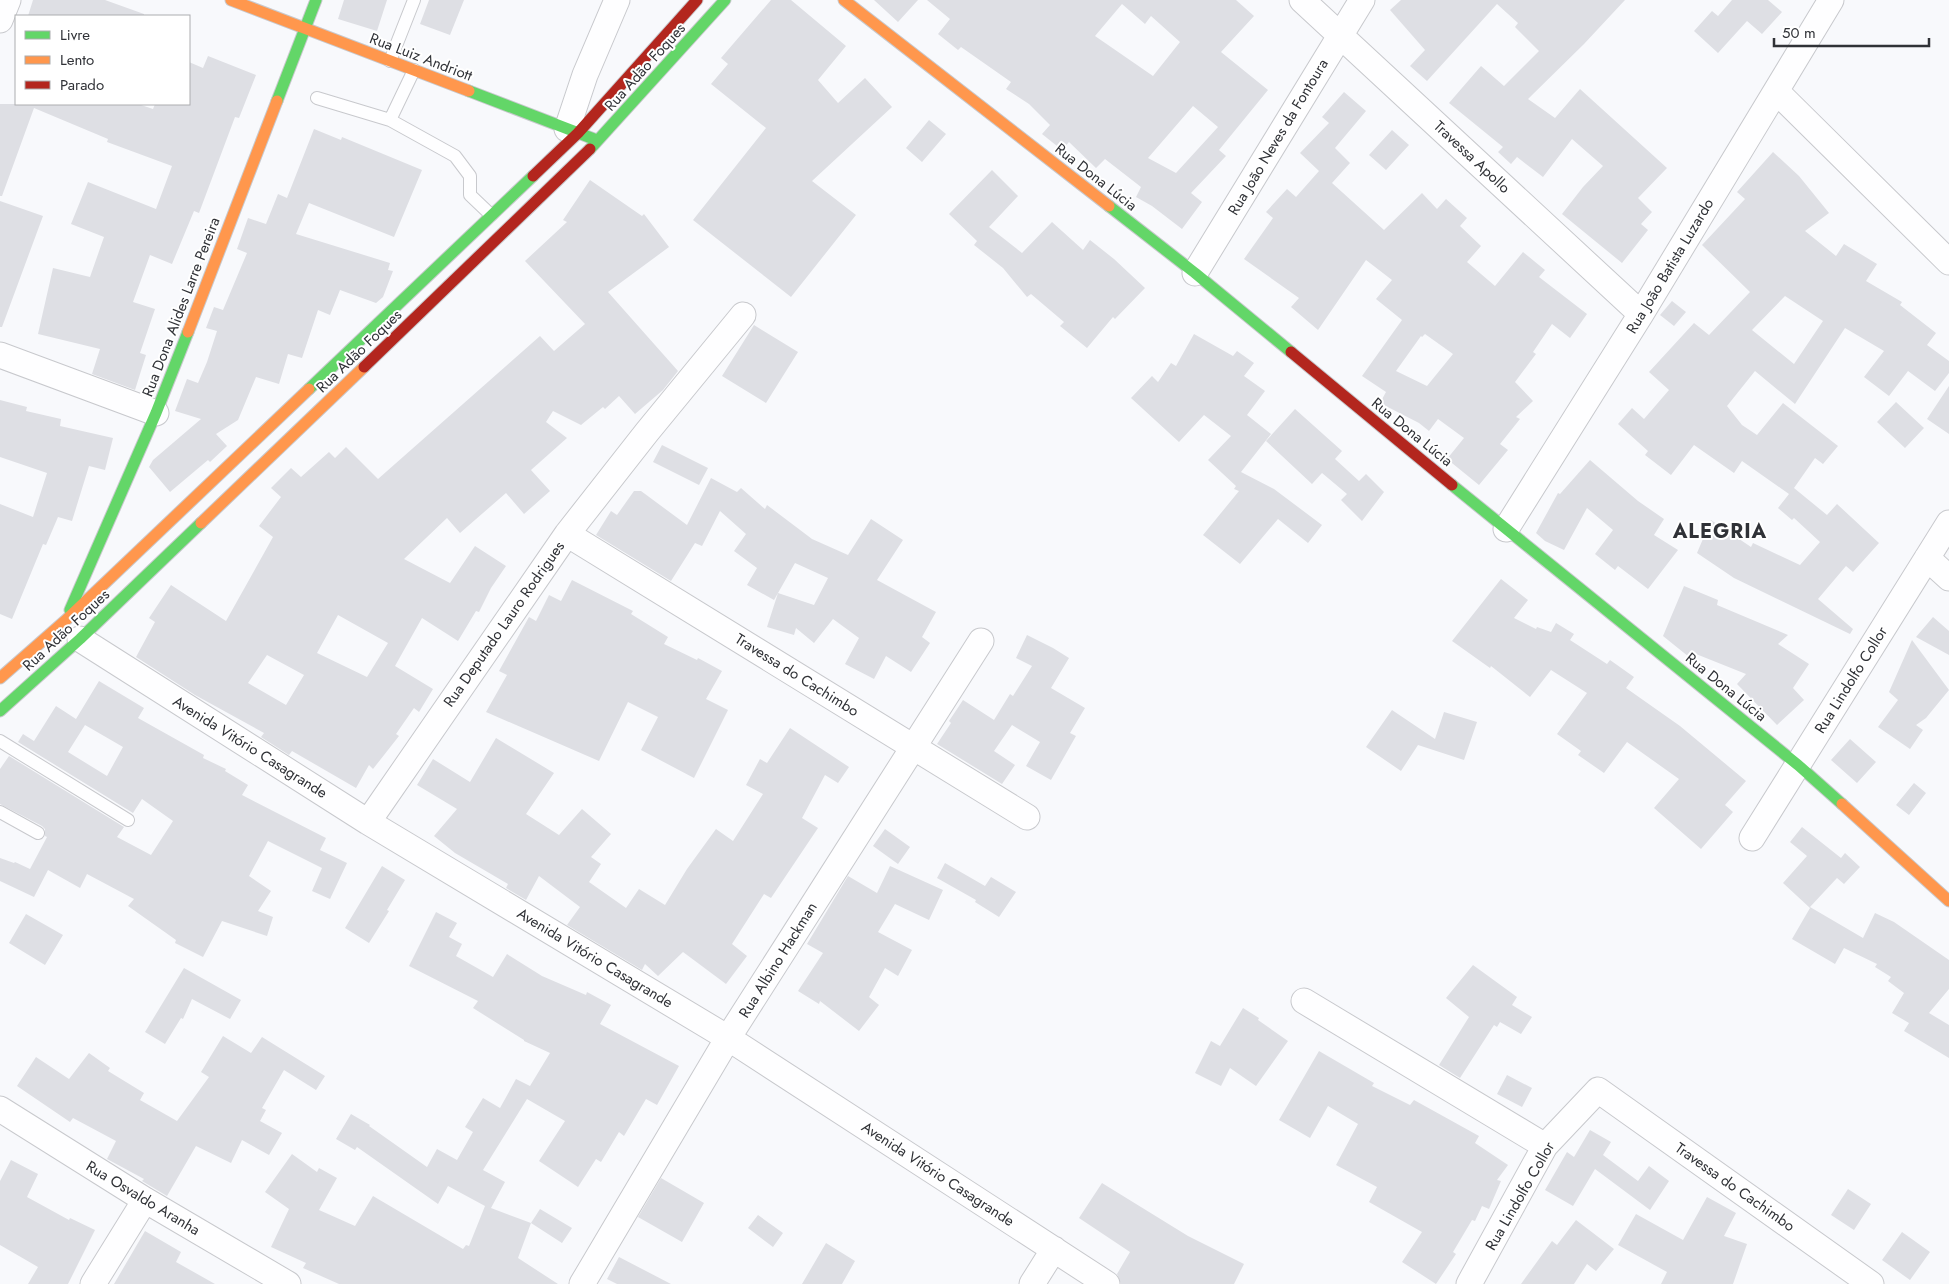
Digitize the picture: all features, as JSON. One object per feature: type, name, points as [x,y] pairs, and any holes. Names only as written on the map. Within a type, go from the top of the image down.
[{"type":"street","points":[[0,20],[8,0]]},
{"type":"street","name":"Rua Luiz Andriott","points":[[231,0],[600,141]]},
{"type":"street","name":"Rua Dona Alides Larre Pereira","points":[[72,630],[316,0]]},
{"type":"street","points":[[572,131],[586,75],[616,0]]},
{"type":"street","name":"Rua Adão Foques","points":[[0,711],[72,630],[491,215],[697,0]]},
{"type":"street","name":"Rua Adão Foques","points":[[0,678],[72,630],[600,141],[725,0]]},
{"type":"street","name":"Rua Dona Lúcia","points":[[844,0],[1195,273],[1506,529],[1798,764],[1949,901]]},
{"type":"street","name":"Travessa Apollo","points":[[1302,0],[1641,314]]},
{"type":"street","name":"Rua João Neves da Fontoura","points":[[1195,273],[1362,0]]},
{"type":"street","name":"Rua João Batista Luzardo","points":[[1506,529],[1641,314],[1831,0]]},
{"type":"street","points":[[1776,91],[1949,262]]},
{"type":"street","name":"Rua Deputado Lauro Rodrigues","points":[[368,822],[567,534],[647,432],[743,315]]},
{"type":"street","points":[[0,355],[156,413]]},
{"type":"street","name":"Rua Lindolfo Collor","points":[[1752,838],[1949,523]]},
{"type":"street","name":"Travessa do Cachimbo","points":[[567,534],[1027,817]]},
{"type":"street","points":[[1928,558],[1949,578]]},
{"type":"street","name":"Avenida Vitório Casagrande","points":[[72,630],[368,822],[728,1038],[1107,1284]]},
{"type":"street","name":"Rua Albino Hackman","points":[[582,1284],[728,1038],[981,640]]},
{"type":"street","points":[[1304,1001],[1545,1146]]},
{"type":"street","name":"Travessa do Cachimbo","points":[[1598,1090],[1871,1284]]},
{"type":"street","name":"Rua Lindolfo Collor","points":[[1469,1284],[1545,1146],[1598,1090]]},
{"type":"street","name":"Rua Osvaldo Aranha","points":[[0,1110],[145,1200],[288,1284]]},
{"type":"street","points":[[94,1284],[145,1200]]},
{"type":"street","points":[[1032,1284],[1054,1249]]},
{"type":"lane","points":[[390,61],[414,0]]},
{"type":"lane","points":[[390,120],[414,70]]},
{"type":"lane","points":[[317,98],[390,120],[455,156],[470,176],[470,195],[491,215]]},
{"type":"lane","points":[[0,741],[128,820]]},
{"type":"lane","points":[[0,812],[38,833]]},
{"type":"building","points":[[33,0],[105,0],[144,14],[144,15],[28,15]]},
{"type":"building","points":[[344,0],[387,0],[377,31],[338,19]]},
{"type":"building","points":[[429,0],[464,0],[450,35],[420,24]]},
{"type":"building","points":[[771,0],[791,0],[846,46],[818,80],[838,103],[865,78],[892,107],[812,181],[856,215],[791,297],[693,220],[766,128],[711,84],[728,64],[721,58]]},
{"type":"building","points":[[874,0],[918,0],[898,22]]},
{"type":"building","points":[[927,0],[1236,0],[1254,16],[1221,52],[1268,90],[1219,150],[1226,156],[1191,193],[1202,202],[1182,229],[1152,206],[1136,197],[1141,187],[1105,159],[1096,168],[1069,142],[1062,150],[1042,134],[1050,125],[1029,104],[1006,89],[1011,82],[961,47],[958,50],[938,34],[950,19]],"holes":[[[1122,4],[1145,24],[1151,16],[1180,42],[1153,76],[1095,36]],[[1193,106],[1218,127],[1176,173],[1148,158]]]},
{"type":"building","points":[[1401,0],[1625,0],[1584,44],[1528,99],[1555,118],[1580,89],[1667,168],[1638,198],[1652,212],[1641,224],[1648,230],[1622,263],[1562,214],[1583,187],[1603,166],[1572,139],[1543,177],[1517,157],[1511,164],[1498,152],[1503,147],[1449,103],[1481,66],[1504,86],[1539,51],[1515,27],[1518,23],[1497,4],[1427,81],[1410,66],[1425,50],[1390,10]]},
{"type":"building","points":[[1732,0],[1768,0],[1782,12],[1762,34],[1747,21],[1718,53],[1694,31],[1712,11],[1718,16]]},
{"type":"building","points":[[208,56],[256,75],[239,118],[235,117],[199,213],[194,211],[172,264],[150,255],[133,302],[155,309],[140,353],[146,355],[135,390],[92,374],[100,349],[38,334],[53,268],[90,277],[104,237],[71,224],[88,182],[156,209],[172,166],[107,142],[108,139],[34,108],[2,196],[0,196],[0,104],[141,105],[153,109],[155,105],[190,105],[190,62],[203,68]]},
{"type":"building","points":[[1344,92],[1366,111],[1335,148],[1350,163],[1332,183],[1384,230],[1422,193],[1437,209],[1446,199],[1467,218],[1460,226],[1481,246],[1467,262],[1495,286],[1523,252],[1545,270],[1539,277],[1587,314],[1570,338],[1552,324],[1533,352],[1536,354],[1515,382],[1533,401],[1516,417],[1520,419],[1500,444],[1508,450],[1479,485],[1447,459],[1464,438],[1438,419],[1429,431],[1419,423],[1380,403],[1386,392],[1362,376],[1402,320],[1376,299],[1392,280],[1366,260],[1318,330],[1291,307],[1299,298],[1244,259],[1273,218],[1266,212],[1287,189],[1296,197],[1319,171],[1300,153],[1329,123],[1322,117]],"holes":[[[1425,334],[1453,354],[1427,386],[1396,371],[1421,336]]]},
{"type":"building","points":[[929,120],[946,134],[922,162],[906,148]]},
{"type":"building","points":[[314,129],[341,140],[342,137],[422,170],[394,237],[309,203],[296,234],[390,263],[388,270],[393,271],[383,297],[376,303],[340,290],[330,315],[318,310],[302,358],[288,354],[279,384],[256,377],[238,420],[216,434],[227,446],[210,462],[208,460],[170,492],[149,467],[153,460],[201,419],[175,411],[187,379],[198,383],[207,362],[217,331],[206,328],[214,307],[223,310],[247,253],[237,249],[248,218],[266,224],[278,194],[287,198]]},
{"type":"building","points":[[1392,130],[1409,145],[1386,170],[1369,155]]},
{"type":"building","points":[[1773,152],[1799,176],[1829,213],[1805,231],[1836,256],[1844,244],[1877,264],[1866,281],[1902,302],[1900,305],[1936,333],[1927,345],[1949,361],[1949,373],[1935,391],[1908,371],[1889,396],[1864,377],[1884,351],[1845,328],[1795,404],[1755,371],[1727,406],[1742,425],[1757,435],[1783,403],[1838,446],[1823,464],[1815,458],[1794,488],[1827,515],[1837,504],[1879,543],[1853,572],[1846,566],[1818,599],[1853,629],[1850,634],[1734,578],[1697,553],[1711,520],[1751,547],[1753,543],[1800,565],[1820,542],[1794,518],[1792,520],[1778,508],[1789,494],[1742,461],[1734,473],[1694,445],[1671,475],[1645,455],[1648,451],[1618,424],[1632,408],[1644,419],[1669,390],[1649,372],[1694,323],[1709,335],[1750,292],[1702,245],[1745,199],[1737,192]],"holes":[[[1785,296],[1823,321],[1794,364],[1752,330]]]},
{"type":"building","points":[[992,170],[1018,196],[989,227],[1022,253],[1052,222],[1083,250],[1090,240],[1145,288],[1115,319],[1113,317],[1087,348],[1060,326],[1064,322],[1031,294],[1027,297],[1003,268],[974,245],[977,241],[949,214]]},
{"type":"building","points":[[590,180],[642,216],[644,214],[669,247],[608,292],[678,371],[663,390],[635,414],[619,396],[605,409],[603,407],[581,425],[553,411],[546,422],[567,438],[531,470],[550,491],[524,514],[506,493],[460,533],[447,518],[404,559],[450,583],[475,546],[506,566],[491,588],[479,612],[476,611],[458,641],[422,618],[395,666],[433,689],[419,712],[414,708],[396,734],[399,736],[373,769],[369,765],[356,788],[292,751],[289,755],[261,737],[264,733],[195,695],[136,657],[155,622],[149,618],[171,585],[226,621],[273,537],[259,526],[281,497],[271,488],[291,468],[301,477],[329,452],[335,458],[346,447],[378,479],[540,336],[554,351],[585,324],[525,261],[567,222],[563,220]],"holes":[[[338,615],[388,643],[367,677],[317,653]],[[267,655],[304,675],[286,705],[248,683]]]},
{"type":"building","points":[[0,201],[43,216],[2,327],[0,327]]},
{"type":"building","points":[[1672,301],[1686,312],[1674,326],[1660,315]]},
{"type":"building","points":[[754,325],[798,352],[766,403],[722,376]]},
{"type":"building","points":[[1194,334],[1233,356],[1237,351],[1254,363],[1244,376],[1265,391],[1247,415],[1271,434],[1241,472],[1274,489],[1322,525],[1308,543],[1278,519],[1240,564],[1203,535],[1239,491],[1234,489],[1236,486],[1208,460],[1231,436],[1204,415],[1179,442],[1131,398],[1152,376],[1158,382],[1171,363],[1176,366]]},
{"type":"building","points":[[1949,386],[1949,434],[1927,419]]},
{"type":"building","points":[[0,400],[27,407],[26,411],[61,419],[60,426],[113,438],[105,470],[89,466],[72,521],[58,517],[46,545],[43,544],[12,619],[0,614],[0,504],[33,517],[47,473],[0,457]]},
{"type":"building","points":[[1896,402],[1924,428],[1905,448],[1877,422]]},
{"type":"building","points":[[1295,409],[1342,451],[1335,459],[1359,481],[1366,474],[1384,492],[1362,521],[1341,500],[1347,494],[1322,473],[1312,484],[1266,441]]},
{"type":"building","points":[[662,445],[708,468],[699,485],[653,462]]},
{"type":"building","points":[[1590,460],[1638,501],[1664,519],[1654,535],[1678,550],[1648,589],[1618,566],[1615,570],[1595,554],[1613,530],[1587,508],[1564,550],[1545,541],[1536,533],[1558,493],[1560,494]]},
{"type":"building","points":[[711,478],[737,492],[741,488],[765,509],[767,505],[812,539],[848,555],[871,519],[903,540],[877,580],[936,612],[922,637],[930,643],[911,672],[886,656],[874,679],[845,664],[859,638],[833,619],[814,643],[796,628],[794,635],[767,627],[778,593],[774,600],[747,585],[757,568],[734,551],[746,534],[720,511],[702,546],[695,543],[671,581],[596,535],[611,511],[617,515],[634,491],[641,491],[687,525]],"holes":[[[795,563],[828,578],[814,605],[778,593]]]},
{"type":"building","points":[[1501,579],[1528,600],[1514,618],[1536,629],[1537,627],[1551,632],[1556,623],[1574,634],[1570,640],[1607,664],[1610,660],[1634,677],[1626,688],[1680,726],[1746,781],[1725,805],[1733,812],[1701,849],[1654,808],[1679,779],[1627,742],[1604,773],[1578,755],[1581,751],[1557,734],[1587,693],[1551,670],[1530,697],[1491,666],[1490,668],[1452,641]]},
{"type":"building","points":[[572,580],[633,611],[631,614],[668,637],[664,644],[697,660],[698,658],[722,671],[706,699],[728,710],[694,778],[641,750],[658,717],[628,702],[599,761],[486,712],[507,675],[499,671],[529,617],[536,621],[549,595],[561,601]]},
{"type":"building","points":[[1684,586],[1718,600],[1717,605],[1788,635],[1778,644],[1809,664],[1793,688],[1804,700],[1777,725],[1737,684],[1746,674],[1696,654],[1694,661],[1663,636]]},
{"type":"building","points":[[1933,617],[1949,631],[1949,655],[1916,637]]},
{"type":"building","points":[[1027,635],[1069,658],[1051,688],[1085,708],[1070,733],[1076,736],[1051,780],[1026,766],[1040,742],[1012,725],[994,751],[1015,765],[1002,784],[937,744],[963,700],[994,720],[1010,694],[1013,696],[1032,666],[1016,658]]},
{"type":"building","points":[[1912,640],[1949,690],[1926,718],[1916,725],[1923,730],[1910,749],[1878,727],[1898,700],[1889,692]]},
{"type":"building","points":[[99,681],[144,708],[138,718],[204,755],[203,758],[226,769],[225,771],[248,785],[242,795],[326,838],[320,850],[347,863],[330,899],[312,891],[322,868],[268,841],[249,876],[271,891],[258,911],[273,917],[267,936],[222,921],[203,957],[175,943],[176,940],[128,906],[134,899],[87,874],[80,888],[48,870],[34,897],[0,881],[0,858],[30,869],[47,837],[42,826],[0,804],[0,769],[9,756],[124,827],[117,837],[151,855],[173,821],[142,799],[133,813],[18,742],[23,734],[34,741],[56,706],[76,719]],"holes":[[[85,725],[123,747],[107,776],[68,752]]]},
{"type":"building","points":[[1392,710],[1435,739],[1444,712],[1477,722],[1464,760],[1418,745],[1401,771],[1366,747]]},
{"type":"building","points":[[790,728],[849,767],[838,783],[825,775],[802,818],[818,828],[771,898],[764,894],[732,944],[747,956],[726,984],[683,952],[658,976],[645,964],[642,970],[567,925],[580,907],[539,876],[526,900],[506,888],[508,884],[455,853],[434,836],[457,809],[417,785],[433,759],[470,782],[496,738],[554,773],[526,814],[559,835],[582,809],[611,834],[591,857],[601,864],[589,882],[626,908],[639,889],[665,905],[687,869],[716,829],[733,841],[763,794],[746,785],[760,759],[767,763]]},
{"type":"building","points":[[1850,739],[1876,762],[1857,783],[1831,760]]},
{"type":"building","points":[[1914,783],[1926,793],[1909,815],[1896,805]]},
{"type":"building","points":[[1802,827],[1841,858],[1845,853],[1860,867],[1844,884],[1837,878],[1810,907],[1863,938],[1875,913],[1894,922],[1949,960],[1949,989],[1929,1013],[1949,1025],[1949,1058],[1904,1031],[1909,1023],[1892,1013],[1904,993],[1888,981],[1891,977],[1875,967],[1877,964],[1844,948],[1835,964],[1792,939],[1810,908],[1783,883],[1807,856],[1790,842]]},
{"type":"building","points":[[885,829],[910,847],[898,864],[873,846]]},
{"type":"building","points":[[945,863],[985,886],[991,877],[1016,892],[999,917],[975,902],[976,900],[937,878]]},
{"type":"building","points":[[382,866],[405,880],[369,943],[345,928]]},
{"type":"building","points":[[890,866],[943,890],[929,920],[895,904],[878,932],[912,950],[898,976],[885,968],[869,997],[879,1005],[859,1031],[820,1001],[819,1004],[798,991],[823,953],[807,944],[848,876],[877,893]]},
{"type":"building","points":[[436,912],[457,923],[449,937],[462,944],[456,956],[493,977],[507,954],[542,976],[586,995],[587,992],[611,1005],[600,1024],[679,1066],[657,1105],[646,1099],[624,1136],[619,1132],[601,1162],[596,1159],[578,1187],[539,1161],[565,1121],[527,1099],[483,1170],[505,1182],[491,1208],[531,1223],[518,1258],[558,1284],[339,1284],[303,1268],[306,1263],[271,1247],[289,1209],[265,1192],[292,1154],[317,1172],[319,1168],[337,1178],[319,1210],[355,1226],[373,1196],[463,1249],[466,1245],[469,1246],[485,1206],[448,1186],[438,1204],[357,1147],[355,1150],[336,1139],[351,1114],[370,1125],[427,1167],[437,1149],[457,1160],[473,1132],[465,1127],[483,1098],[500,1108],[516,1079],[530,1086],[550,1053],[524,1041],[473,1008],[478,1001],[409,966]]},
{"type":"building","points":[[26,914],[63,935],[45,965],[9,943]]},
{"type":"building","points":[[1473,965],[1517,997],[1512,1005],[1532,1017],[1521,1034],[1500,1022],[1497,1027],[1494,1025],[1460,1078],[1439,1065],[1469,1017],[1446,998]]},
{"type":"building","points":[[184,968],[241,1000],[230,1019],[192,999],[183,1019],[181,1018],[165,1044],[145,1032]]},
{"type":"building","points":[[1243,1008],[1288,1041],[1256,1086],[1230,1068],[1221,1086],[1195,1073],[1211,1041],[1220,1046]]},
{"type":"building","points":[[223,1036],[251,1053],[262,1037],[325,1076],[316,1090],[284,1070],[262,1108],[266,1110],[260,1121],[282,1133],[269,1155],[242,1140],[231,1163],[196,1146],[167,1196],[142,1181],[144,1179],[107,1159],[116,1141],[73,1118],[70,1122],[17,1086],[36,1057],[69,1079],[89,1053],[110,1068],[108,1071],[144,1093],[140,1100],[177,1121],[209,1077],[201,1072]]},
{"type":"building","points":[[1319,1051],[1374,1083],[1372,1086],[1410,1105],[1414,1100],[1479,1136],[1475,1143],[1508,1165],[1497,1180],[1501,1181],[1489,1209],[1482,1206],[1475,1221],[1472,1220],[1453,1252],[1456,1254],[1436,1284],[1402,1262],[1422,1232],[1369,1202],[1377,1187],[1336,1165],[1358,1124],[1328,1106],[1310,1138],[1279,1120]]},
{"type":"building","points":[[1507,1075],[1532,1088],[1522,1107],[1497,1094]]},
{"type":"building","points":[[1590,1130],[1611,1142],[1603,1155],[1638,1181],[1649,1166],[1669,1181],[1650,1210],[1595,1169],[1573,1206],[1545,1190],[1567,1152],[1574,1157]]},
{"type":"building","points":[[11,1160],[38,1174],[27,1197],[69,1220],[70,1218],[95,1230],[68,1284],[28,1284],[38,1267],[0,1245],[0,1181]]},
{"type":"building","points":[[661,1178],[704,1203],[682,1242],[638,1217]]},
{"type":"building","points":[[1102,1183],[1188,1236],[1244,1264],[1234,1284],[1121,1284],[1117,1274],[1130,1252],[1079,1218]]},
{"type":"building","points":[[1848,1189],[1871,1204],[1854,1230],[1831,1215]]},
{"type":"building","points":[[1707,1197],[1736,1213],[1724,1236],[1747,1244],[1733,1284],[1661,1284],[1667,1272],[1618,1245],[1636,1214],[1683,1240]]},
{"type":"building","points":[[540,1209],[572,1228],[562,1243],[531,1223]]},
{"type":"building","points":[[758,1215],[783,1233],[773,1247],[748,1228]]},
{"type":"building","points":[[1576,1220],[1614,1249],[1596,1271],[1587,1264],[1574,1284],[1521,1284],[1552,1241],[1557,1245]]},
{"type":"building","points":[[145,1231],[181,1252],[176,1262],[215,1284],[114,1284]]},
{"type":"building","points":[[1902,1232],[1930,1252],[1910,1280],[1882,1260]]},
{"type":"building","points":[[826,1243],[855,1261],[842,1284],[802,1284]]},
{"type":"building","points":[[619,1257],[671,1284],[617,1284],[607,1279]]},
{"type":"traffic: fast","points":[[277,101],[316,0]]},
{"type":"traffic: fast","points":[[590,149],[725,0]]},
{"type":"traffic: fast","points":[[469,91],[594,139]]},
{"type":"traffic: fast","points":[[309,389],[533,176]]},
{"type":"traffic: fast","points":[[1109,206],[1195,273],[1291,352]]},
{"type":"traffic: fast","points":[[70,610],[156,413],[188,332]]},
{"type":"traffic: fast","points":[[1452,485],[1798,765],[1842,804]]},
{"type":"traffic: fast","points":[[0,711],[80,639],[201,523]]},
{"type":"traffic: slow","points":[[231,0],[469,91]]},
{"type":"traffic: slow","points":[[844,0],[1109,206]]},
{"type":"traffic: slow","points":[[188,332],[277,101]]},
{"type":"traffic: slow","points":[[201,523],[364,367]]},
{"type":"traffic: slow","points":[[0,678],[65,621],[309,389]]},
{"type":"traffic: slow","points":[[1842,804],[1949,901]]},
{"type":"traffic: jam","points":[[533,176],[578,133],[697,0]]},
{"type":"traffic: jam","points":[[364,367],[590,149]]},
{"type":"traffic: jam","points":[[1291,352],[1452,485]]},
{"type":"district","name":"ALEGRIA","points":[[1720,531]]}]
